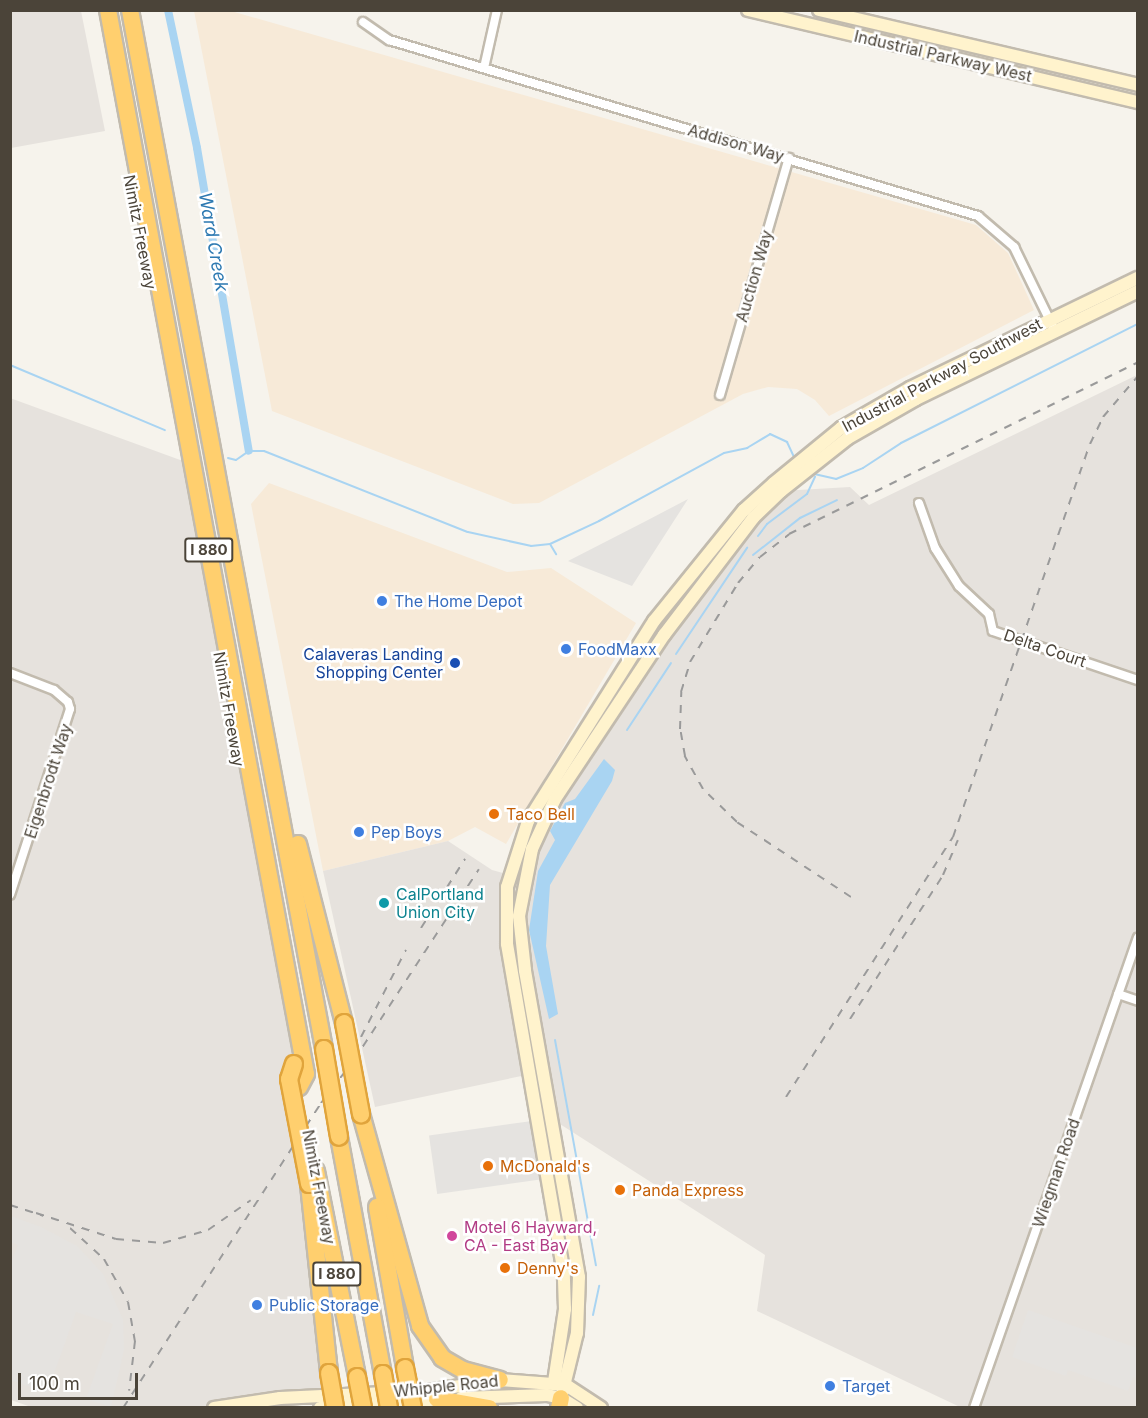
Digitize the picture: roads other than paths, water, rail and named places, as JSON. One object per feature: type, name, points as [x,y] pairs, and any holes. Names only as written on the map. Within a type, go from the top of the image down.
[{"type":"highway","name":"Nimitz Freeway","points":[[98,10],[299,1087],[313,1178],[363,1407]]},
{"type":"highway","name":"I 880","points":[[108,10],[306,1074],[299,1087]]},
{"type":"highway","name":"I 880","points":[[120,10],[302,982],[306,1001],[318,1012]]},
{"type":"highway","name":"Nimitz Freeway","points":[[130,10],[273,768],[389,1407]]},
{"type":"highway","points":[[273,768],[286,785],[344,1023],[413,1407]]},
{"type":"highway","points":[[294,1064],[290,1078],[313,1178],[329,1373],[335,1407]]},
{"type":"highway","points":[[361,1114],[420,1326],[442,1358],[463,1370],[500,1380]]},
{"type":"highway","points":[[437,1399],[489,1407]]},
{"type":"main road","name":"Industrial Parkway West","points":[[748,10],[1137,102]]},
{"type":"main road","name":"Industrial Parkway West","points":[[819,10],[1137,85]]},
{"type":"main road","name":"Industrial Parkway Southwest","points":[[560,1393],[565,1309],[564,1274],[507,936],[507,887],[515,856],[544,790],[654,621],[744,510],[845,433],[1049,318],[1137,278]]},
{"type":"main road","name":"Industrial Parkway Southwest","points":[[845,433],[1137,291]]},
{"type":"main road","name":"Industrial Parkway Southwest","points":[[560,1393],[577,1333],[579,1277],[519,916],[532,849],[555,799],[664,635],[777,487]]},
{"type":"main road","points":[[654,621],[664,635]]},
{"type":"main road","points":[[521,1026],[536,1029]]},
{"type":"main road","name":"Whipple Road","points":[[214,1407],[280,1398],[427,1391],[500,1380],[560,1393],[601,1407]]},
{"type":"main road","name":"Whipple Road","points":[[320,1407],[560,1393],[576,1407]]},
{"type":"street","points":[[484,68],[497,10]]},
{"type":"street","name":"Addison Way","points":[[363,22],[388,40],[978,216],[1014,247],[1055,331]]},
{"type":"street","name":"Auction Way","points":[[720,395],[789,158]]},
{"type":"street","name":"Delta Court","points":[[919,503],[935,548],[959,586],[989,614],[993,631],[1137,680]]},
{"type":"street","name":"Eigenbrodt Way","points":[[10,673],[54,690],[68,702],[69,719],[10,895]]},
{"type":"street","name":"Wiegman Road","points":[[975,1407],[1137,938]]},
{"type":"street","points":[[1118,994],[1137,1001]]},
{"type":"water","points":[[604,759],[615,770],[612,781],[550,885],[546,946],[558,1014],[549,1019],[529,930],[538,871],[555,840],[550,831],[565,803],[575,799]]},
{"type":"waterway","name":"Ward Creek","points":[[168,10],[197,148],[249,451]]},
{"type":"waterway","points":[[810,473],[836,479],[863,468],[901,443],[1138,324]]},
{"type":"waterway","name":"Ward Creek","points":[[10,365],[165,430]]},
{"type":"waterway","points":[[228,458],[236,460],[249,451],[264,451],[468,532],[531,546],[550,544],[599,521],[724,453],[747,448],[770,434],[787,442],[795,459]]},
{"type":"waterway","points":[[758,536],[767,524],[807,494],[815,477]]},
{"type":"waterway","points":[[753,555],[800,518],[837,500]]},
{"type":"waterway","points":[[550,544],[556,554]]},
{"type":"waterway","points":[[676,654],[747,548]]},
{"type":"waterway","points":[[627,730],[671,663]]},
{"type":"waterway","points":[[555,1040],[596,1265]]},
{"type":"waterway","points":[[593,1315],[599,1286]]},
{"type":"railway","points":[[851,897],[737,822],[703,789],[685,756],[680,729],[681,692],[690,662],[738,583],[760,557],[789,534],[1138,362]]},
{"type":"railway","points":[[786,1097],[953,837],[1090,444],[1103,417],[1138,376]]},
{"type":"railway","points":[[850,1019],[943,875],[958,840]]},
{"type":"railway","points":[[421,928],[465,859]]},
{"type":"railway","points":[[123,1408],[321,1103],[354,1060],[479,869]]},
{"type":"railway","points":[[361,1037],[406,950]]},
{"type":"railway","points":[[36,1213],[116,1239],[163,1243],[208,1230],[251,1200]]},
{"type":"railway","points":[[10,1205],[43,1216]]},
{"type":"railway","points":[[70,1228],[104,1259],[128,1302],[135,1341],[129,1391]]},
{"type":"place","name":"The Home Depot","points":[[382,601]]},
{"type":"place","name":"FoodMaxx","points":[[566,649]]},
{"type":"place","name":"Calaveras Landing Shopping Center","points":[[455,663]]},
{"type":"place","name":"Taco Bell","points":[[494,814]]},
{"type":"place","name":"Pep Boys","points":[[359,832]]},
{"type":"place","name":"CalPortland Union City","points":[[384,903]]},
{"type":"place","name":"McDonald's","points":[[488,1166]]},
{"type":"place","name":"Panda Express","points":[[620,1190]]},
{"type":"place","name":"Motel 6 Hayward, CA - East Bay","points":[[452,1236]]},
{"type":"place","name":"Denny's","points":[[505,1268]]},
{"type":"place","name":"Public Storage","points":[[257,1305]]},
{"type":"place","name":"Target","points":[[830,1386]]}]
